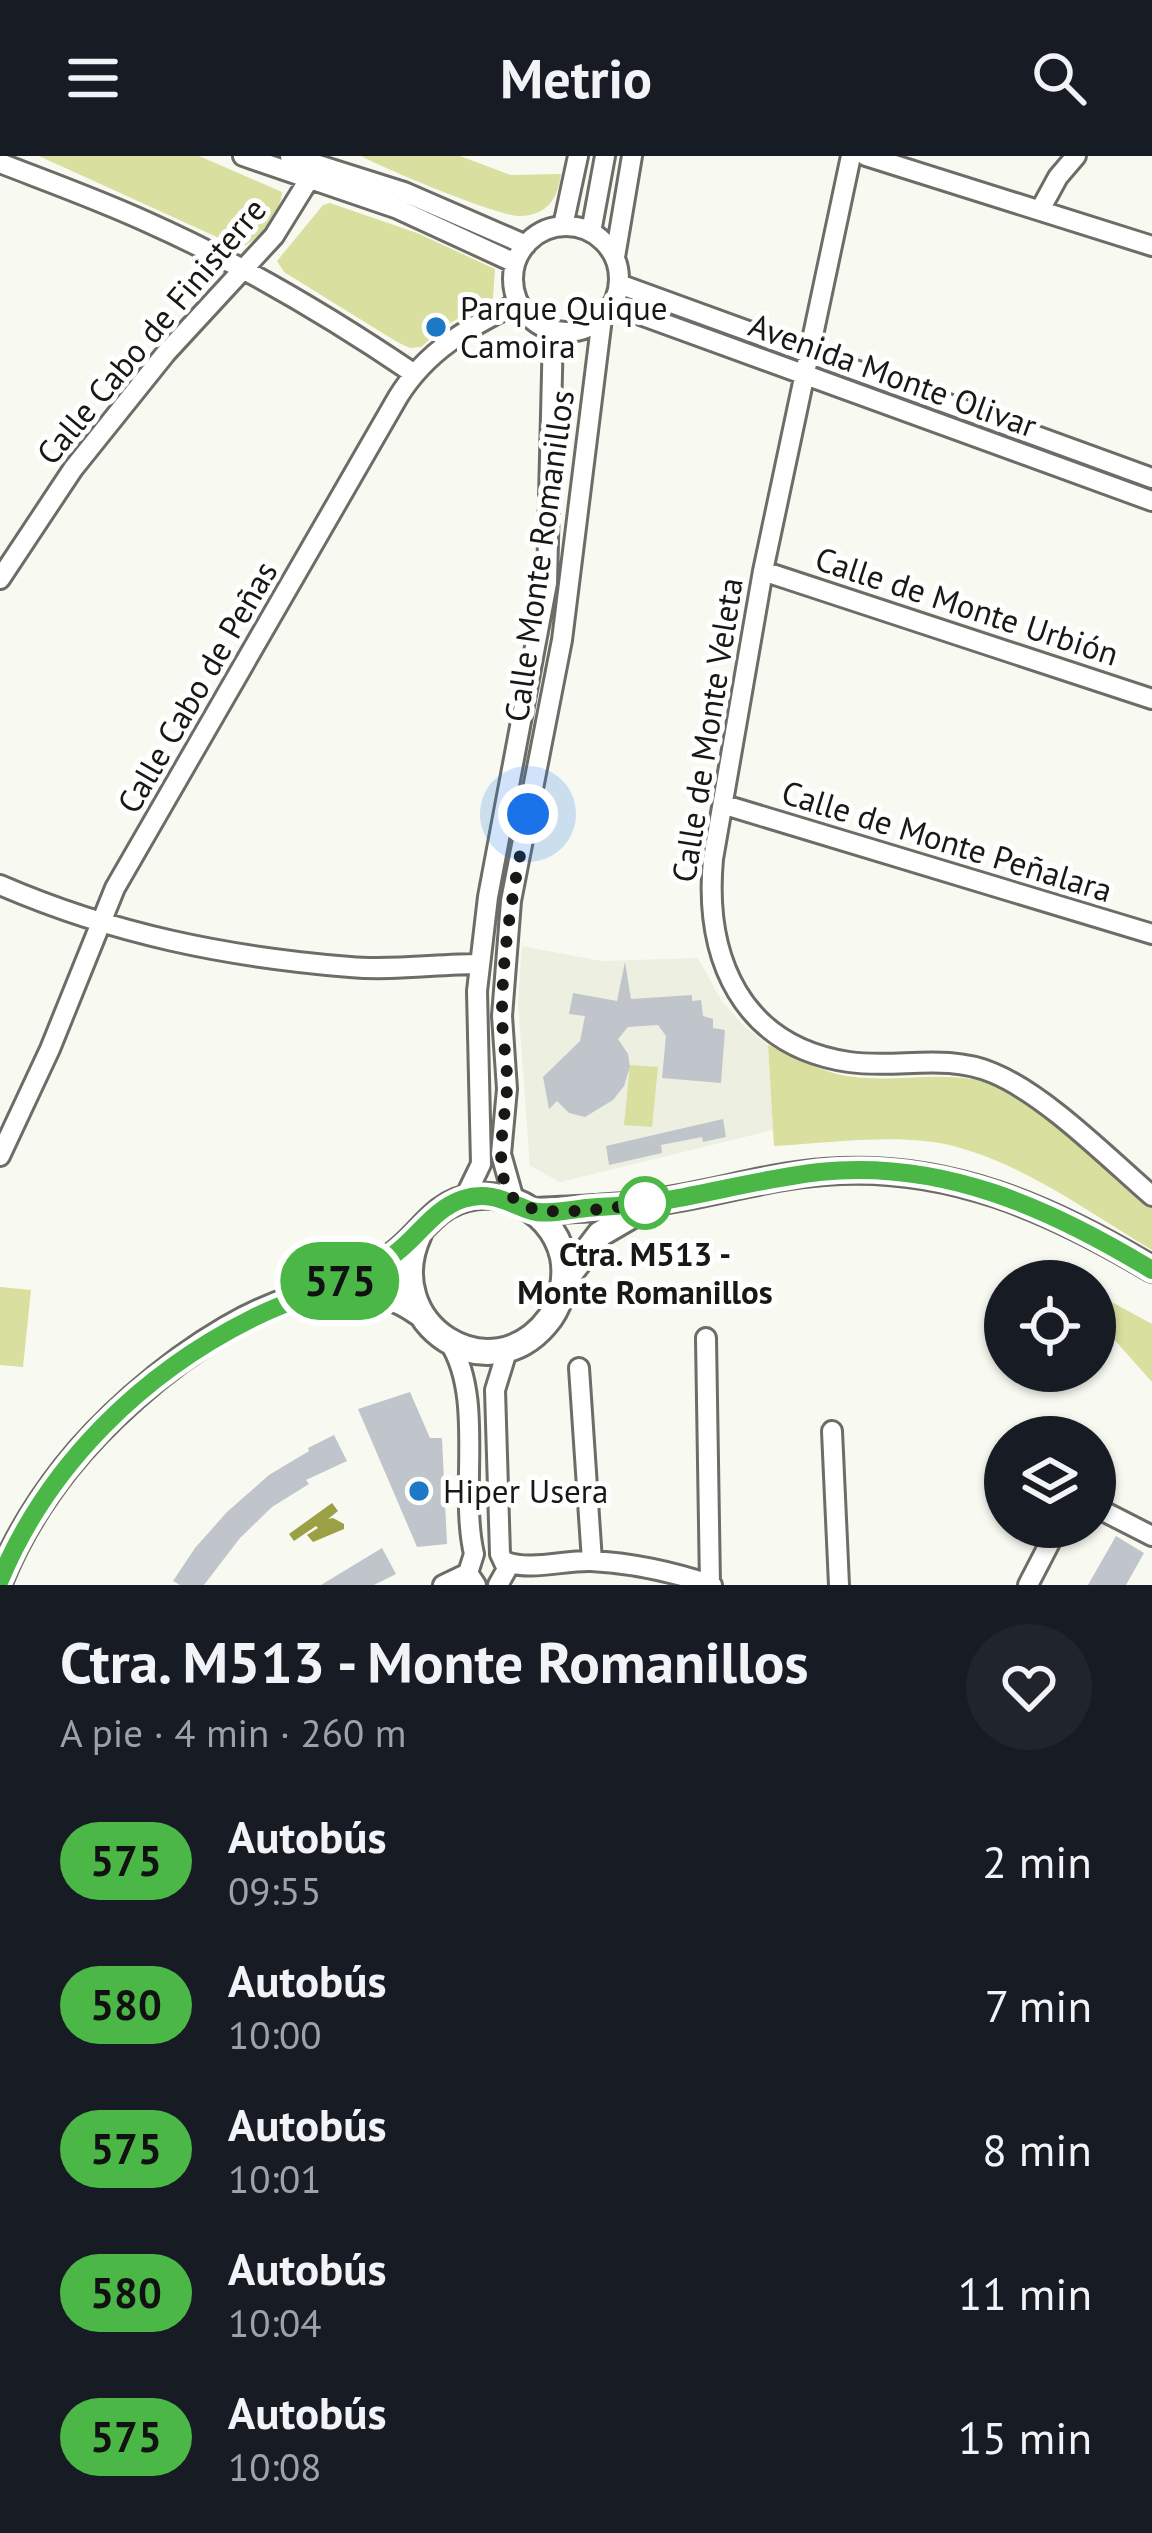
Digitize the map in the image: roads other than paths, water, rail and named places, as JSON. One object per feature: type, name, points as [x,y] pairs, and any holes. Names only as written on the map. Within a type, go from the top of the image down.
[{"type":"main road","points":[[0,1580],[39,1506],[65,1469],[132,1398],[216,1337],[386,1260],[438,1212],[464,1199],[489,1196],[524,1206],[662,1202],[822,1172],[912,1173],[964,1182],[1028,1204],[1095,1235],[1152,1270]]},
{"type":"main road","points":[[564,1281],[600,1234],[622,1218],[662,1202]]},
{"type":"main road","points":[[310,1292],[370,1291],[399,1300],[449,1342],[478,1351],[508,1348],[546,1323],[564,1281],[558,1242],[524,1206]]},
{"type":"main road","points":[[419,1234],[412,1249],[409,1281],[419,1313]]},
{"type":"street","points":[[243,156],[520,254]]},
{"type":"street","points":[[290,156],[326,161],[404,192],[520,254]]},
{"type":"street","points":[[563,226],[578,156]]},
{"type":"street","points":[[591,232],[605,156]]},
{"type":"street","points":[[615,257],[591,232],[563,226],[536,235],[520,254],[513,276],[518,302],[527,316],[553,331],[588,328],[608,312],[619,284],[615,257],[632,156]]},
{"type":"street","name":"Calle de Monte Veleta","points":[[851,156],[763,571],[713,860],[709,901],[714,935],[731,982],[764,1025],[820,1055],[852,1063],[953,1061],[996,1074],[1022,1088],[1152,1196]]},
{"type":"street","points":[[866,156],[1152,246]]},
{"type":"street","points":[[1040,210],[1076,156]]},
{"type":"street","points":[[1,160],[146,221],[243,271],[413,373]]},
{"type":"street","name":"Calle Cabo de Finisterre","points":[[0,580],[39,517],[112,418],[274,236],[308,181]]},
{"type":"street","name":"Avenida Monte Olivar","points":[[619,284],[1144,475]]},
{"type":"street","name":"Calle Cabo de Peñas","points":[[0,1156],[50,1049],[115,888],[413,373],[441,346],[518,302]]},
{"type":"street","name":"Avenida Monte Olivar","points":[[608,312],[1152,501]]},
{"type":"street","name":"Calle Monte Romanillos","points":[[524,1206],[500,1154],[507,1089],[502,1016],[508,931],[568,598],[608,312]]},
{"type":"street","name":"Calle Monte Romanillos","points":[[464,1199],[482,1164],[479,964],[547,583],[553,331]]},
{"type":"street","points":[[1128,492],[1144,475]]},
{"type":"street","name":"Calle de Monte Urbión","points":[[763,571],[1152,699]]},
{"type":"street","name":"Calle de Monte Peñalara","points":[[725,805],[1152,934]]},
{"type":"street","points":[[0,885],[99,924],[206,949],[354,968],[479,964]]},
{"type":"street","points":[[485,922],[501,923],[508,931]]},
{"type":"street","points":[[478,1017],[492,1024],[502,1016]]},
{"type":"street","points":[[502,1573],[516,1566],[592,1561],[667,1572],[711,1585],[706,1338]]},
{"type":"street","points":[[449,1342],[459,1360],[466,1395],[473,1576]]},
{"type":"street","points":[[502,1573],[495,1390],[508,1348]]},
{"type":"street","points":[[580,1368],[592,1561]]},
{"type":"street","points":[[832,1431],[839,1585]]},
{"type":"street","points":[[1116,1517],[1152,1535]]},
{"type":"street","points":[[1028,1585],[1047,1548]]},
{"type":"street","points":[[443,1585],[473,1576],[490,1549],[502,1573]]},
{"type":"place","name":"Parque Quique Camoira","points":[[436,327]]},
{"type":"place","name":"Ctra. M513 - Monte Romanillos","points":[[645,1203]]},
{"type":"place","name":"Hiper Usera","points":[[419,1491]]}]
